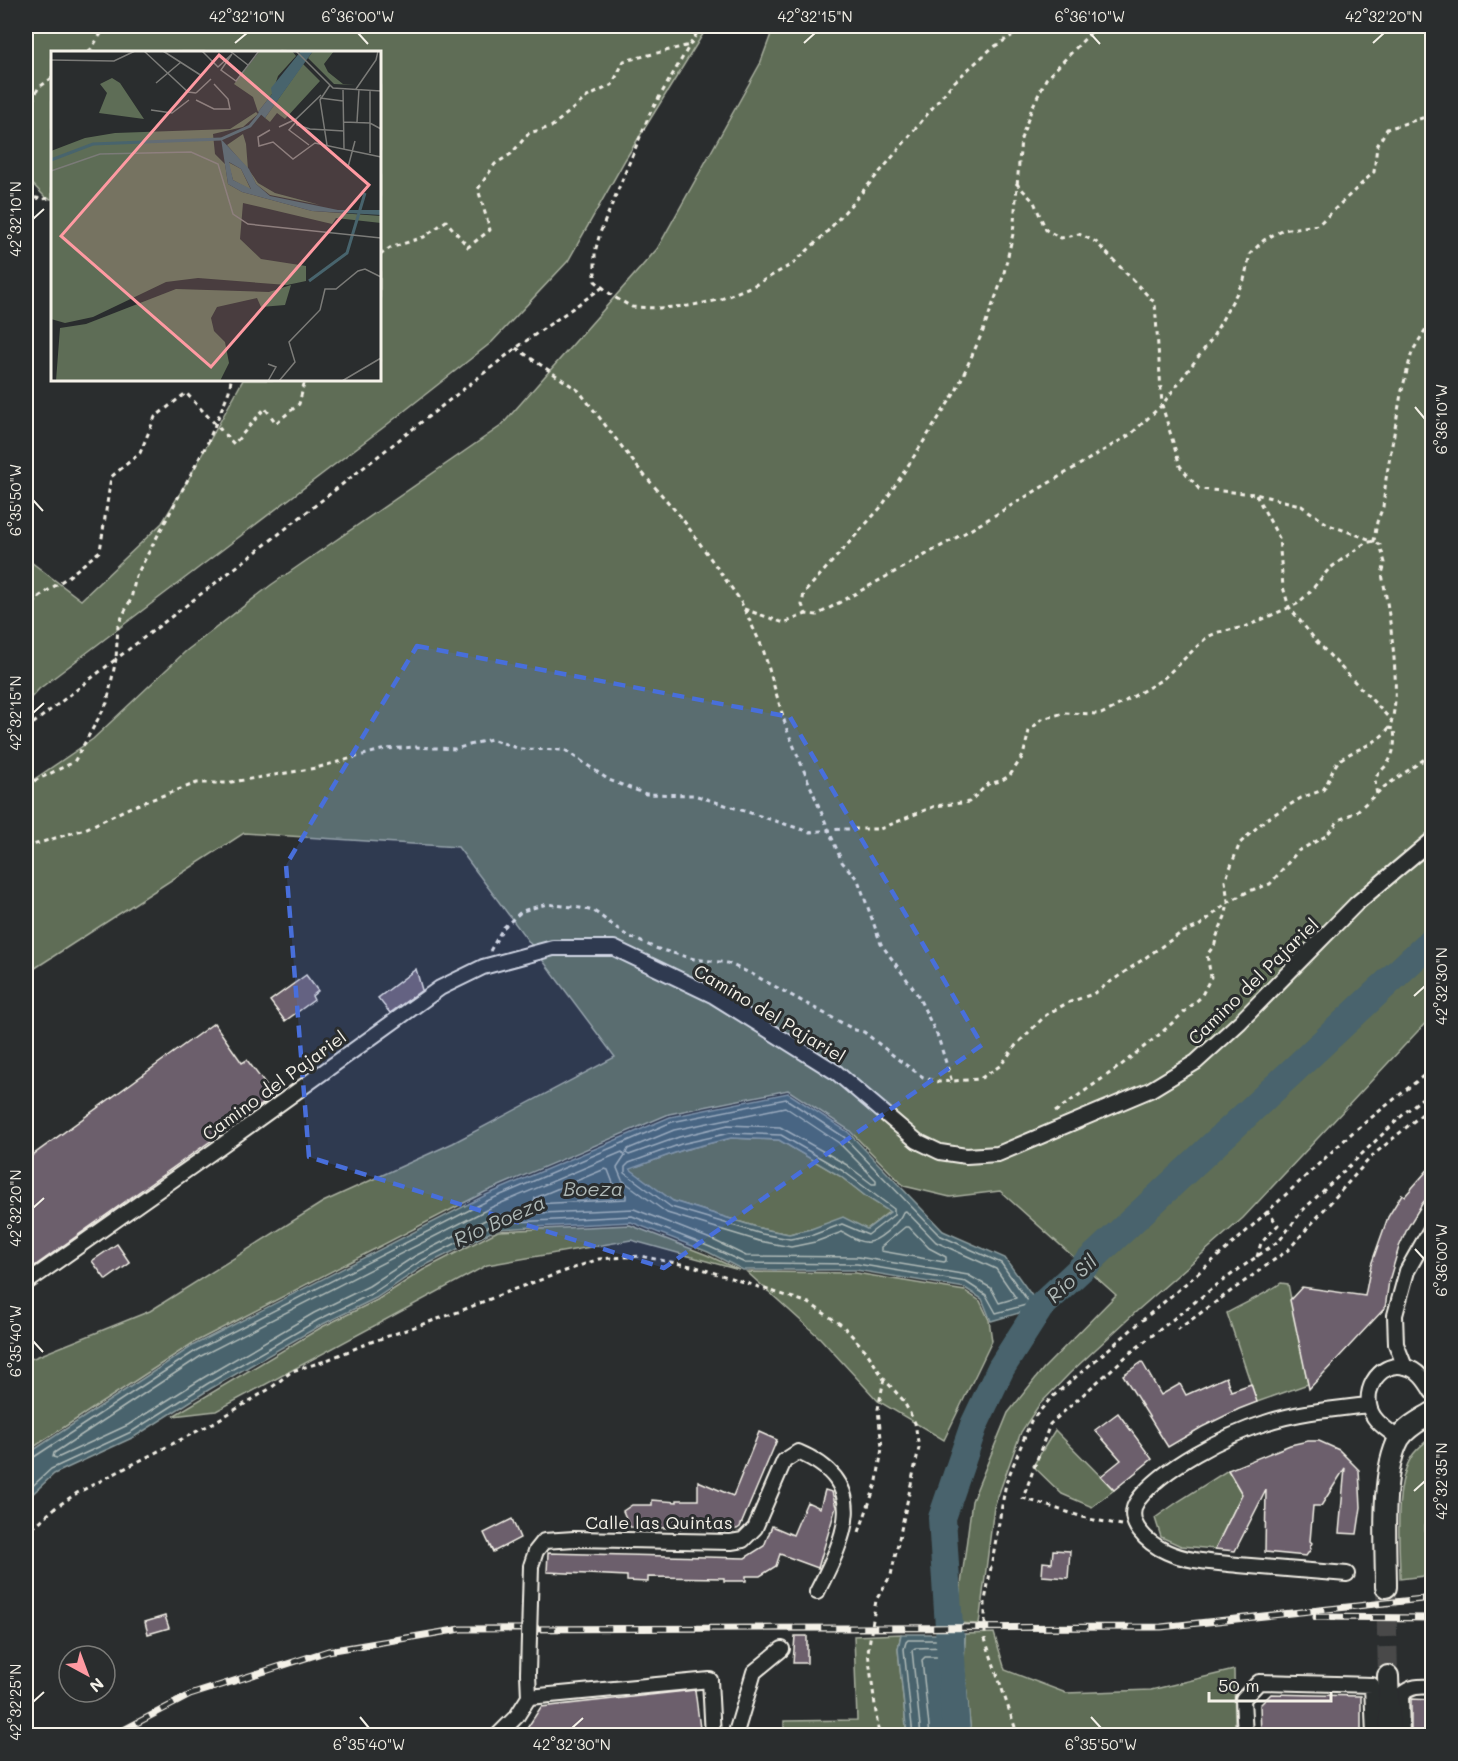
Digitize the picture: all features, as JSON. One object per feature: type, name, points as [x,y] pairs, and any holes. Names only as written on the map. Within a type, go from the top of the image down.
[{"type":"street","name":"Camino del Pajariel","points":[[26,1283],[440,988],[483,967],[553,948],[614,948],[714,996],[837,1073],[917,1141],[940,1152],[966,1156],[998,1154],[1150,1090],[1196,1062],[1240,1022],[1356,904],[1432,840]]},
{"type":"street","points":[[1405,1367],[1396,1344],[1395,1315],[1407,1271],[1432,1227]]},
{"type":"street","points":[[1399,1439],[1374,1417],[1368,1405],[1371,1382],[1382,1372],[1394,1367],[1405,1367],[1420,1374],[1432,1392]]},
{"type":"street","points":[[1347,1574],[1194,1561],[1167,1552],[1150,1543],[1136,1528],[1133,1515],[1137,1502],[1158,1481],[1188,1458],[1226,1437],[1267,1422],[1368,1405]]},
{"type":"street","points":[[1386,1587],[1388,1480],[1391,1460],[1399,1439],[1406,1430],[1432,1413]]},
{"type":"street","name":"Calle las Quintas","points":[[529,1697],[531,1566],[536,1551],[544,1541],[574,1539],[731,1542],[743,1540],[755,1527],[784,1461],[798,1452],[816,1460],[838,1479],[845,1493],[845,1527],[817,1592]]},
{"type":"street","points":[[735,1736],[754,1672],[782,1649]]},
{"type":"street","points":[[497,1736],[517,1716],[529,1697],[710,1680],[712,1736]]},
{"type":"street","points":[[1245,1736],[1243,1698],[1260,1682],[1380,1680]]},
{"type":"street","points":[[1374,1736],[1380,1680]]},
{"type":"street","points":[[1380,1680],[1390,1736]]},
{"type":"street","points":[[1402,1736],[1401,1695],[1409,1688],[1432,1687]]},
{"type":"path","points":[[90,51],[106,26]]},
{"type":"path","points":[[701,26],[650,113],[594,252],[595,281],[614,297],[632,307],[688,306],[719,300],[757,284],[794,263],[826,233],[952,84],[992,48],[1028,26]]},
{"type":"path","points":[[806,614],[802,605],[804,593],[882,506],[956,391],[983,331],[1003,277],[1014,234],[1021,139],[1046,79],[1097,26]]},
{"type":"path","points":[[381,254],[390,248],[424,237],[446,221],[468,247],[490,230],[478,189],[495,164],[511,154],[530,133],[550,127],[587,97],[612,85],[624,61],[690,45]]},
{"type":"path","points":[[26,118],[38,88],[51,79]]},
{"type":"path","points":[[744,609],[784,623],[806,614],[817,615],[1061,477],[1131,434],[1162,405],[1211,339],[1244,280],[1250,254],[1264,240],[1282,230],[1318,225],[1374,172],[1377,146],[1387,129],[1432,115]]},
{"type":"path","points":[[1016,183],[1034,202],[1046,230],[1061,238],[1079,234],[1096,242],[1155,303],[1162,405],[1180,466],[1199,489],[1255,494],[1300,505],[1329,525],[1380,544],[1385,563],[1382,574],[1395,660],[1395,697],[1388,728],[1370,745],[1339,760],[1323,790],[1300,798],[1265,820],[1240,843],[1225,881],[1226,914],[1215,944],[1207,955],[1211,977],[1202,997],[1120,1066],[1055,1112],[1055,1131]]},
{"type":"path","points":[[26,196],[42,200],[51,198]]},
{"type":"path","points":[[26,729],[262,548],[516,348],[603,287]]},
{"type":"path","points":[[1374,541],[1377,522],[1383,507],[1401,394],[1412,352],[1427,327],[1432,292]]},
{"type":"path","points":[[516,348],[579,392],[639,469],[681,517],[740,600],[763,649],[787,730],[842,862],[858,880],[881,944],[916,992],[938,1037],[952,1082]]},
{"type":"path","points":[[26,785],[74,762],[107,703],[116,659],[118,625],[131,599],[136,576],[208,442],[229,392],[231,381]]},
{"type":"path","points":[[26,621],[37,598],[100,551],[111,477],[140,453],[154,417],[186,393],[234,444],[265,408],[276,423],[298,404],[305,381]]},
{"type":"path","points":[[1255,494],[1280,538],[1283,588],[1289,608],[1317,642],[1391,720]]},
{"type":"path","points":[[26,846],[85,829],[131,807],[197,783],[226,783],[316,768],[385,749],[417,747],[455,749],[491,739],[520,749],[565,750],[609,780],[646,794],[694,795],[810,832],[880,829],[935,806],[969,802],[988,784],[1001,781],[1010,775],[1023,756],[1029,731],[1042,719],[1064,712],[1101,714],[1163,678],[1207,637],[1245,627],[1289,608],[1308,594],[1329,569],[1365,543],[1374,541]]},
{"type":"path","points":[[1377,794],[1374,782],[1379,771],[1390,760],[1393,749],[1394,729],[1388,728]]},
{"type":"path","points":[[483,967],[503,928],[522,911],[547,904],[594,911],[637,941],[694,959],[727,963],[752,974],[855,1030],[864,1032],[923,1077],[939,1082],[975,1080],[988,1075],[1001,1065],[1011,1051],[1046,1015],[1067,1003],[1093,994],[1173,938],[1199,926],[1227,903],[1249,891],[1270,884],[1298,851],[1326,836],[1340,820],[1356,812],[1432,754]]},
{"type":"path","points":[[953,1736],[1017,1734],[986,1639],[985,1601],[1006,1483],[1031,1421],[1051,1398],[1237,1240],[1352,1132],[1432,1069]]},
{"type":"path","points":[[1136,1528],[1089,1519],[1023,1498],[1050,1424],[1130,1353],[1214,1287],[1280,1240],[1302,1211],[1432,1090]]},
{"type":"path","points":[[1177,1330],[1288,1250],[1372,1156],[1432,1106]]},
{"type":"path","points":[[1257,1257],[1261,1243],[1278,1225],[1267,1211]]},
{"type":"path","points":[[26,1534],[55,1508],[77,1493],[213,1423],[271,1388],[292,1371],[599,1259],[640,1256],[696,1267],[809,1303],[843,1326],[866,1351],[884,1379],[903,1400],[915,1423],[919,1448],[891,1575],[876,1600],[868,1652],[879,1736]]},
{"type":"path","points":[[858,1534],[877,1481],[882,1448],[878,1409],[884,1379]]},
{"type":"highlighted area","points":[[417,646],[790,717],[982,1045],[664,1268],[309,1157],[286,865]]},
{"type":"green space","points":[[26,26],[708,26],[625,160],[568,261],[492,342],[384,427],[39,689],[26,703],[26,564],[31,562],[81,600],[162,523],[242,381],[381,381],[381,51],[51,51],[51,199],[46,198],[26,177]]},
{"type":"green space","points":[[774,26],[1432,26],[1432,1016],[1243,1218],[1138,1310],[1039,1405],[1021,1432],[994,1507],[979,1624],[956,1623],[972,1501],[1008,1413],[1043,1369],[1116,1295],[1000,1191],[950,1197],[904,1186],[849,1130],[788,1090],[669,1114],[485,1192],[193,1343],[26,1452],[26,1361],[150,1311],[323,1202],[453,1143],[615,1057],[458,847],[244,833],[26,974],[26,785],[93,739],[186,651],[271,585],[501,426],[657,249],[760,64]]},
{"type":"green space","points":[[731,1138],[779,1140],[840,1176],[868,1198],[890,1211],[867,1229],[811,1229],[789,1234],[763,1229],[673,1201],[629,1169],[683,1150]]},
{"type":"green space","points":[[630,1225],[739,1270],[631,1240],[487,1265],[216,1411],[173,1416],[322,1327],[377,1300],[423,1270],[498,1231]]},
{"type":"green space","points":[[747,1272],[856,1273],[965,1291],[980,1301],[989,1320],[992,1341],[944,1440],[878,1401],[820,1338]]},
{"type":"green space","points":[[1281,1283],[1288,1284],[1308,1384],[1257,1402],[1227,1313]]},
{"type":"green space","points":[[1055,1430],[1114,1490],[1092,1507],[1062,1494],[1033,1466]]},
{"type":"green space","points":[[1432,1436],[1432,1453],[1425,1460],[1425,1537],[1432,1537],[1432,1575],[1400,1579],[1399,1515],[1402,1483],[1412,1456]]},
{"type":"green space","points":[[1228,1470],[1242,1494],[1215,1549],[1181,1546],[1161,1537],[1155,1518]]},
{"type":"green space","points":[[994,1633],[1005,1670],[1066,1693],[1151,1690],[1234,1670],[1235,1735],[971,1735],[964,1664],[965,1634]]},
{"type":"green space","points":[[901,1634],[898,1649],[907,1735],[784,1736],[784,1721],[857,1720],[854,1636]]},
{"type":"water","name":"Boeza","points":[[788,1093],[848,1132],[943,1231],[1005,1258],[1040,1307],[991,1321],[982,1299],[965,1288],[856,1270],[743,1270],[708,1252],[631,1222],[497,1229],[422,1267],[376,1298],[321,1325],[210,1389],[134,1437],[54,1474],[26,1500],[26,1455],[194,1345],[486,1195],[670,1117]],"holes":[[[731,1138],[779,1140],[840,1176],[890,1212],[867,1229],[843,1217],[811,1229],[789,1234],[763,1229],[673,1201],[630,1169],[683,1150]]]},
{"type":"water","points":[[901,1634],[965,1634],[964,1665],[971,1735],[907,1735],[898,1649]]},
{"type":"building","points":[[416,969],[422,990],[390,1013],[378,998]]},
{"type":"building","points":[[306,975],[318,991],[312,996],[314,1000],[285,1021],[270,1001]]},
{"type":"building","points":[[214,1023],[242,1063],[247,1060],[274,1096],[26,1272],[26,1160]]},
{"type":"building","points":[[1432,1165],[1432,1192],[1408,1227],[1399,1247],[1389,1281],[1385,1308],[1309,1389],[1290,1300],[1302,1287],[1365,1296],[1371,1265],[1388,1217],[1402,1194],[1405,1196]]},
{"type":"building","points":[[117,1244],[130,1263],[106,1280],[92,1261]]},
{"type":"building","points":[[1142,1362],[1161,1395],[1180,1384],[1186,1395],[1226,1377],[1231,1391],[1251,1384],[1257,1402],[1202,1427],[1168,1447],[1123,1375]]},
{"type":"building","points":[[1118,1413],[1152,1459],[1114,1490],[1101,1476],[1121,1460],[1095,1430]]},
{"type":"building","points":[[759,1432],[777,1440],[740,1527],[717,1529],[630,1527],[623,1511],[632,1505],[652,1505],[652,1500],[677,1502],[677,1500],[698,1500],[698,1481],[733,1496]]},
{"type":"building","points":[[1319,1441],[1339,1450],[1359,1470],[1361,1507],[1357,1534],[1339,1533],[1345,1468],[1321,1506],[1313,1506],[1310,1541],[1312,1543],[1306,1556],[1265,1552],[1266,1490],[1235,1551],[1215,1549],[1242,1494],[1228,1470],[1290,1445]]},
{"type":"building","points":[[825,1490],[832,1492],[836,1507],[818,1568],[780,1554],[776,1566],[760,1576],[746,1576],[746,1581],[724,1581],[724,1578],[648,1577],[648,1582],[627,1581],[627,1576],[547,1572],[548,1553],[745,1558],[764,1546],[772,1526],[793,1535],[807,1502],[820,1508]]},
{"type":"building","points":[[512,1519],[520,1538],[493,1552],[484,1533]]},
{"type":"building","points":[[1053,1550],[1070,1551],[1068,1578],[1042,1576],[1043,1562],[1052,1563]]},
{"type":"building","points":[[165,1616],[169,1628],[148,1634],[145,1622]]},
{"type":"building","points":[[795,1636],[807,1636],[807,1663],[793,1663]]},
{"type":"building","points":[[695,1690],[701,1736],[522,1736],[541,1707]]},
{"type":"building","points":[[1271,1694],[1361,1696],[1361,1736],[1261,1736],[1260,1705]]},
{"type":"building","points":[[1411,1699],[1432,1700],[1432,1736],[1411,1736]]},
{"type":"waterway","name":"Río Sil","points":[[956,1736],[942,1518],[974,1425],[1001,1368],[1040,1307],[1432,941]]},
{"type":"tunnel","points":[[1386,1587],[1388,1676]]},
{"type":"railway","points":[[112,1736],[190,1695],[328,1651],[461,1629],[1161,1627],[1432,1598]]},
{"type":"railway","points":[[1316,1617],[1432,1618]]},
{"type":"water label","name":"Río Boeza","points":[[499,1220]]}]
